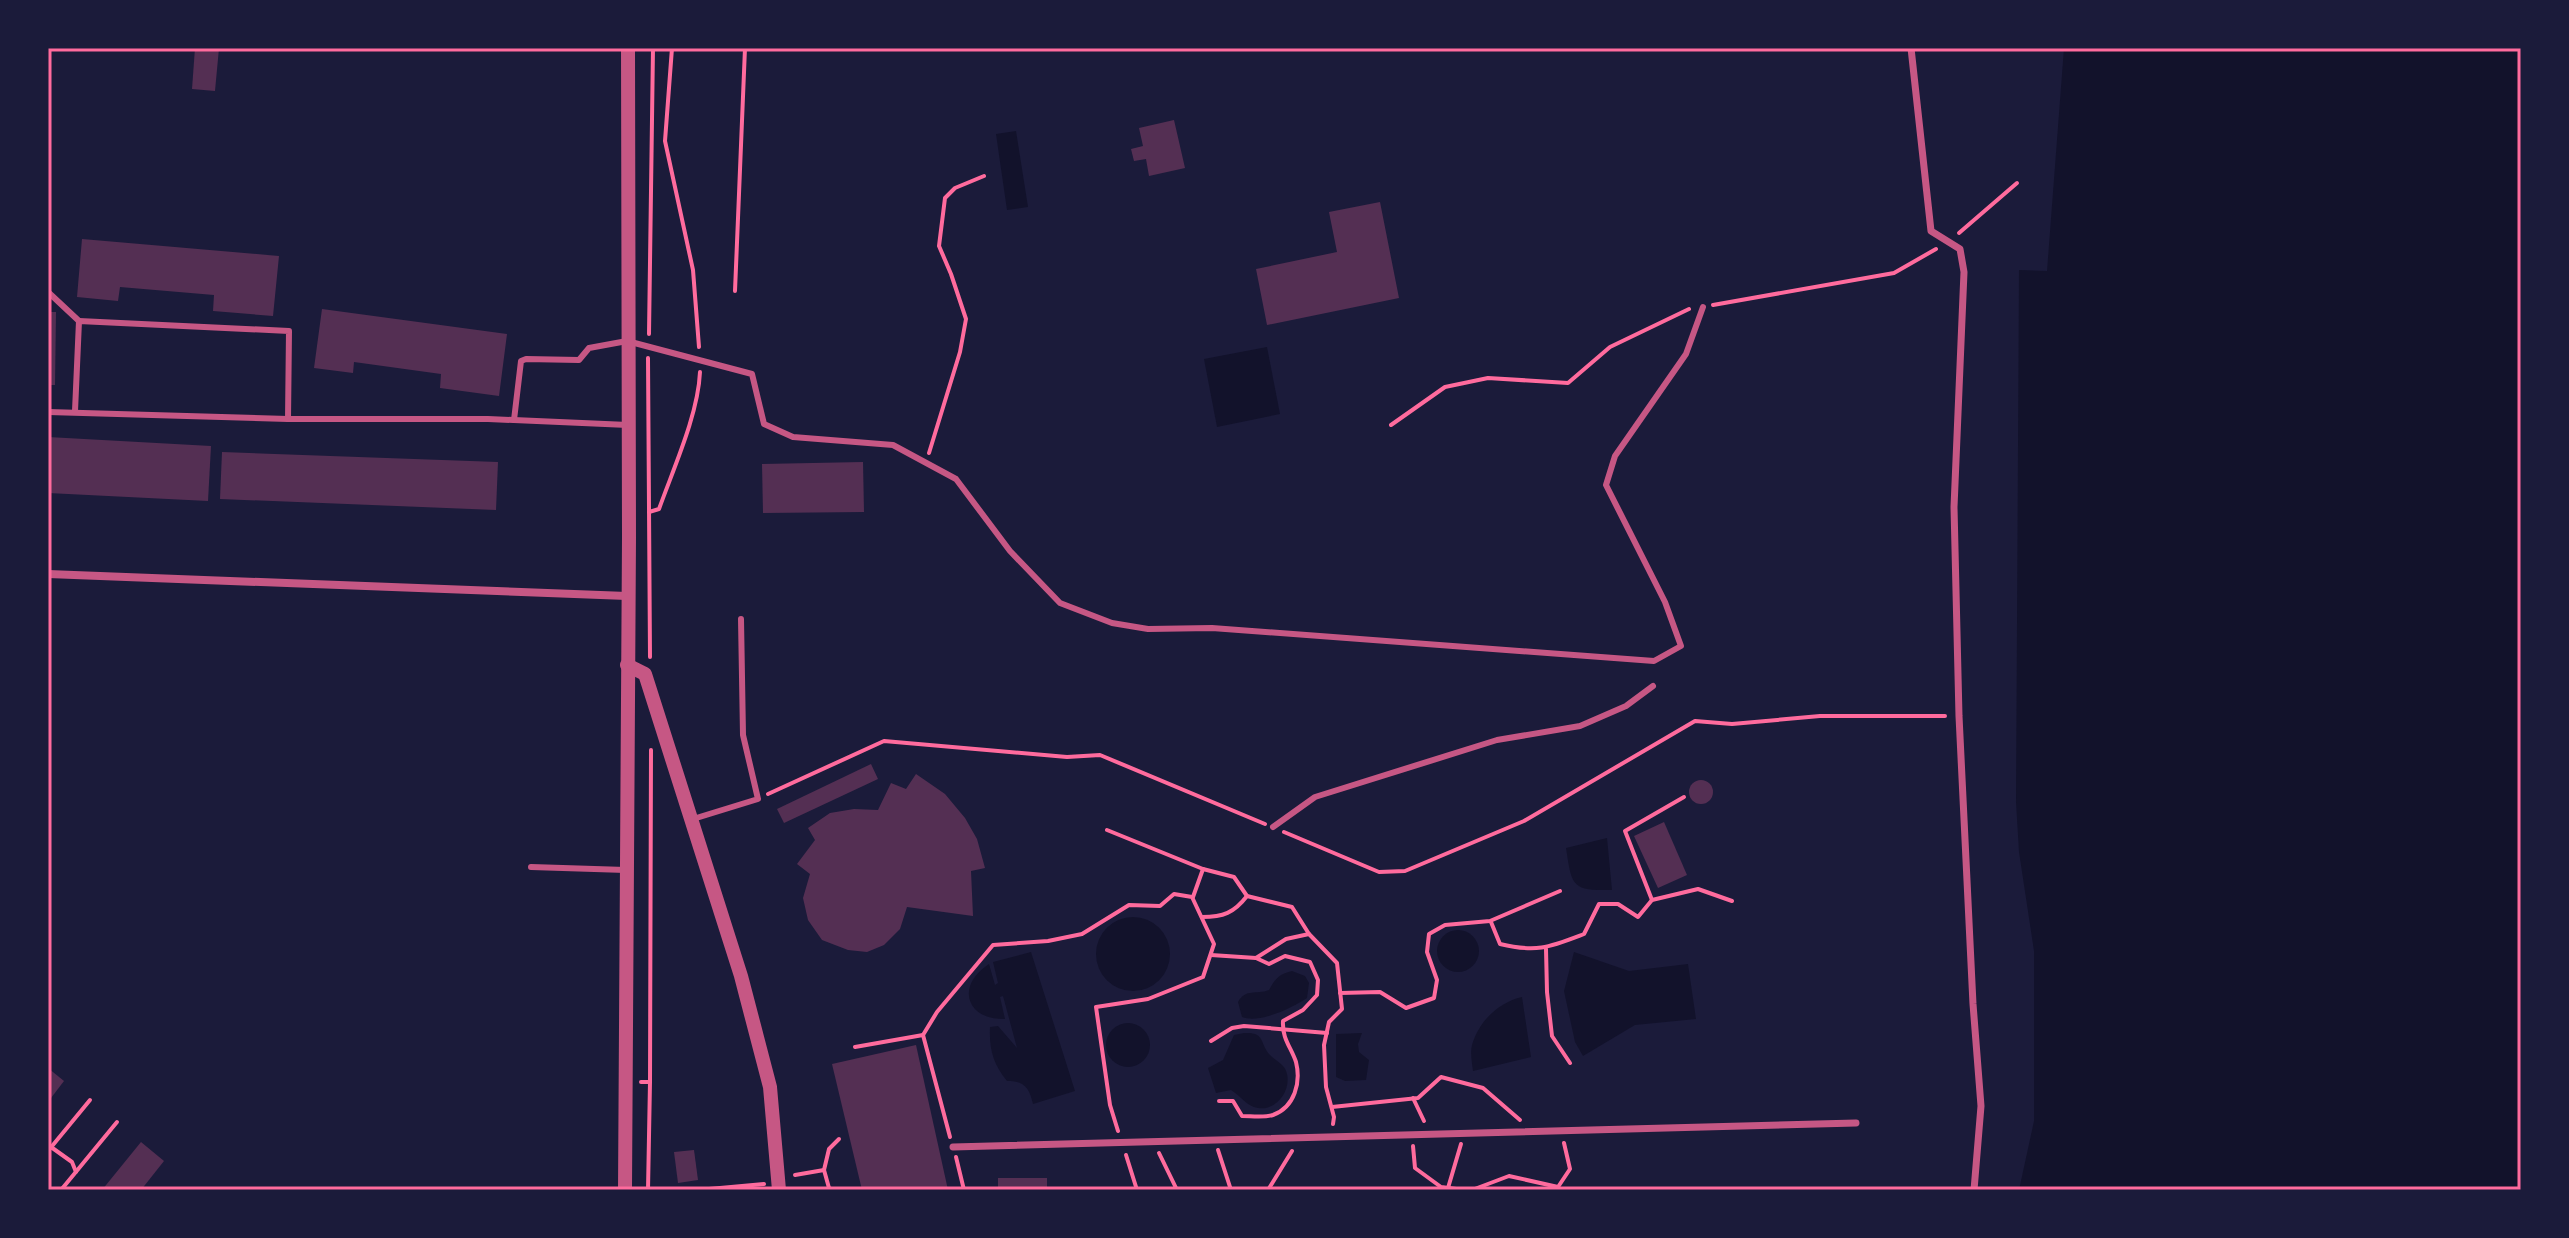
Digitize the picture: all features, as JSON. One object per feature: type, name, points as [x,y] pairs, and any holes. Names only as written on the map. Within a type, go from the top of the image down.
[{"type":"street","points":[[625,1190],[628,48]]},
{"type":"street","points":[[1911,48],[1931,231],[1960,249],[1964,272],[1954,507],[1959,716],[1981,1106],[1974,1190],[1967,1190]]},
{"type":"street","points":[[48,574],[627,596]]},
{"type":"street","points":[[627,665],[645,674],[741,976],[770,1087],[779,1186]]},
{"type":"street","points":[[953,1147],[1856,1123]]},
{"type":"lane","points":[[48,292],[79,321],[289,331],[288,419]]},
{"type":"lane","points":[[514,420],[521,361],[579,360],[589,348],[627,341],[752,374],[764,424],[793,437],[893,445],[956,479],[1010,551],[1060,603],[1112,623],[1148,629],[1212,628],[1654,661],[1681,646],[1665,602],[1606,485],[1615,456],[1686,354],[1703,307]]},
{"type":"lane","points":[[75,411],[79,321]]},
{"type":"lane","points":[[48,412],[288,419],[514,420],[628,425]]},
{"type":"lane","points":[[693,819],[758,799],[743,735],[741,619]]},
{"type":"lane","points":[[1273,827],[1315,797],[1497,740],[1580,726],[1626,706],[1653,686]]},
{"type":"lane","points":[[531,867],[626,870]]},
{"type":"path","points":[[650,661],[648,346],[653,48]]},
{"type":"path","points":[[649,512],[659,509],[699,385],[693,270],[665,141],[672,48]]},
{"type":"path","points":[[735,291],[745,48]]},
{"type":"path","points":[[926,463],[960,352],[966,319],[939,246],[945,198],[955,188],[984,176]]},
{"type":"path","points":[[758,799],[884,741],[1067,757],[1100,755],[1379,872],[1405,871],[1524,821],[1695,721],[1732,724],[1820,716],[1959,716]]},
{"type":"path","points":[[650,1082],[651,738]]},
{"type":"path","points":[[1652,900],[1625,831],[1684,797]]},
{"type":"path","points":[[1107,830],[1203,869],[1234,877],[1247,896],[1292,907],[1309,934],[1337,963],[1342,1009],[1329,1022],[1324,1045],[1326,1087],[1334,1117],[1330,1138]]},
{"type":"path","points":[[1137,1190],[1110,1105],[1096,1007],[1148,999],[1203,977],[1214,944],[1192,897],[1203,869]]},
{"type":"path","points":[[1490,921],[1500,944],[1525,950],[1546,949],[1584,934],[1599,904],[1618,904],[1638,917],[1652,900],[1698,889],[1732,901]]},
{"type":"path","points":[[1340,993],[1380,992],[1406,1008],[1434,998],[1437,980],[1427,952],[1429,934],[1445,925],[1490,921],[1560,891]]},
{"type":"path","points":[[964,1190],[923,1035],[937,1012],[993,945],[1048,941],[1082,934],[1129,905],[1160,906],[1174,894],[1192,897]]},
{"type":"path","points":[[1202,917],[1219,917],[1236,911],[1247,896]]},
{"type":"path","points":[[1256,958],[1286,939],[1309,934]]},
{"type":"path","points":[[1546,949],[1552,1036],[1570,1063]]},
{"type":"path","points":[[1211,955],[1256,958],[1269,964],[1285,956],[1310,962],[1318,980],[1317,995],[1303,1010],[1283,1021],[1285,1042],[1295,1060],[1299,1083],[1291,1099],[1272,1115],[1242,1116],[1233,1101],[1219,1101]]},
{"type":"path","points":[[1211,1041],[1232,1028],[1244,1026],[1327,1033]]},
{"type":"path","points":[[855,1047],[923,1035]]},
{"type":"path","points":[[1332,1107],[1418,1098],[1441,1077],[1483,1088],[1535,1132]]},
{"type":"path","points":[[1413,1098],[1431,1135]]},
{"type":"path","points":[[76,1172],[72,1162],[50,1149],[90,1100]]},
{"type":"path","points":[[61,1190],[117,1122]]},
{"type":"path","points":[[1472,1190],[1509,1176],[1558,1187],[1570,1169],[1562,1131]]},
{"type":"path","points":[[1448,1188],[1464,1134]]},
{"type":"path","points":[[1413,1136],[1415,1168],[1441,1187],[1464,1190]]},
{"type":"path","points":[[834,1190],[829,1188],[824,1170],[829,1149],[839,1139]]},
{"type":"path","points":[[1268,1190],[1299,1139]]},
{"type":"path","points":[[1216,1142],[1231,1190]]},
{"type":"path","points":[[1154,1143],[1177,1190]]},
{"type":"path","points":[[698,1190],[779,1186],[786,1177],[824,1170]]},
{"type":"shaded area","points":[[2064,48],[2521,48],[2521,1190],[2019,1190],[2034,1121],[2034,951],[2019,852],[2016,802],[2019,270],[2047,271]]},
{"type":"shaded area","points":[[1016,131],[1028,207],[1007,210],[996,134]]},
{"type":"shaded area","points":[[1267,347],[1280,414],[1217,427],[1204,359]]},
{"type":"shaded area","points":[[1607,838],[1612,890],[1588,889],[1576,884],[1566,848]]},
{"type":"shaded area","points":[[1133,917],[1147,920],[1159,928],[1167,940],[1170,954],[1167,968],[1159,980],[1147,988],[1133,991],[1119,988],[1107,980],[1099,968],[1096,954],[1099,940],[1107,928],[1119,920]]},
{"type":"shaded area","points":[[1458,930],[1473,936],[1479,951],[1473,966],[1458,972],[1443,966],[1437,951],[1443,936]]},
{"type":"shaded area","points":[[1031,952],[1075,1091],[1033,1104],[1025,1086],[1007,1081],[993,1056],[990,1027],[998,1026],[1017,1048],[1003,996],[1000,997],[1005,1019],[991,1018],[974,1008],[969,991],[979,972],[989,964],[995,985],[998,983],[993,962]]},
{"type":"shaded area","points":[[1574,952],[1629,971],[1688,964],[1696,1019],[1635,1025],[1583,1056],[1575,1042],[1564,991]]},
{"type":"shaded area","points":[[1292,971],[1305,976],[1309,983],[1307,998],[1266,1017],[1242,1017],[1238,1002],[1241,998],[1248,993],[1269,990],[1278,978]]},
{"type":"shaded area","points":[[1522,997],[1531,1057],[1473,1071],[1471,1048],[1480,1028],[1498,1008]]},
{"type":"shaded area","points":[[1128,1023],[1143,1030],[1150,1045],[1143,1060],[1128,1067],[1113,1060],[1106,1045],[1113,1030]]},
{"type":"shaded area","points":[[1362,1033],[1358,1044],[1359,1052],[1369,1060],[1366,1080],[1345,1081],[1336,1077],[1336,1034]]},
{"type":"shaded area","points":[[1234,1035],[1259,1036],[1270,1055],[1286,1071],[1288,1080],[1284,1093],[1276,1103],[1265,1108],[1254,1107],[1231,1090],[1216,1093],[1208,1068],[1223,1060]]},
{"type":"building","points":[[195,48],[219,48],[215,91],[192,89]]},
{"type":"building","points":[[1174,120],[1185,168],[1149,176],[1146,159],[1134,161],[1131,149],[1143,146],[1139,128]]},
{"type":"building","points":[[1380,202],[1399,298],[1267,325],[1256,269],[1337,252],[1329,212]]},
{"type":"building","points":[[82,239],[279,256],[273,316],[213,311],[214,295],[120,287],[118,301],[77,297]]},
{"type":"building","points":[[322,309],[507,334],[499,396],[440,388],[441,374],[354,362],[353,373],[314,368]]},
{"type":"building","points":[[48,312],[56,312],[55,385],[48,385]]},
{"type":"building","points":[[48,437],[211,446],[208,501],[48,493]]},
{"type":"building","points":[[222,452],[498,462],[496,510],[220,499]]},
{"type":"building","points":[[863,462],[864,512],[763,513],[762,464]]},
{"type":"building","points":[[871,764],[878,779],[784,823],[777,809]]},
{"type":"building","points":[[916,774],[945,794],[977,839],[985,868],[971,871],[973,916],[907,907],[900,929],[884,945],[867,952],[848,950],[822,940],[808,920],[803,898],[810,874],[797,864],[815,840],[808,828],[830,813],[854,809],[878,810],[891,783],[906,789]]},
{"type":"building","points":[[1701,780],[1709,784],[1713,792],[1709,800],[1701,804],[1693,800],[1689,792],[1693,784]]},
{"type":"building","points":[[1664,822],[1687,875],[1658,888],[1634,836]]},
{"type":"building","points":[[916,1045],[948,1190],[862,1190],[832,1064]]},
{"type":"building","points":[[48,1068],[64,1081],[48,1102]]},
{"type":"building","points":[[141,1142],[164,1161],[141,1190],[102,1190]]},
{"type":"building","points":[[694,1150],[698,1180],[678,1183],[674,1152]]},
{"type":"building","points":[[998,1178],[1047,1178],[1047,1190],[998,1190]]}]
